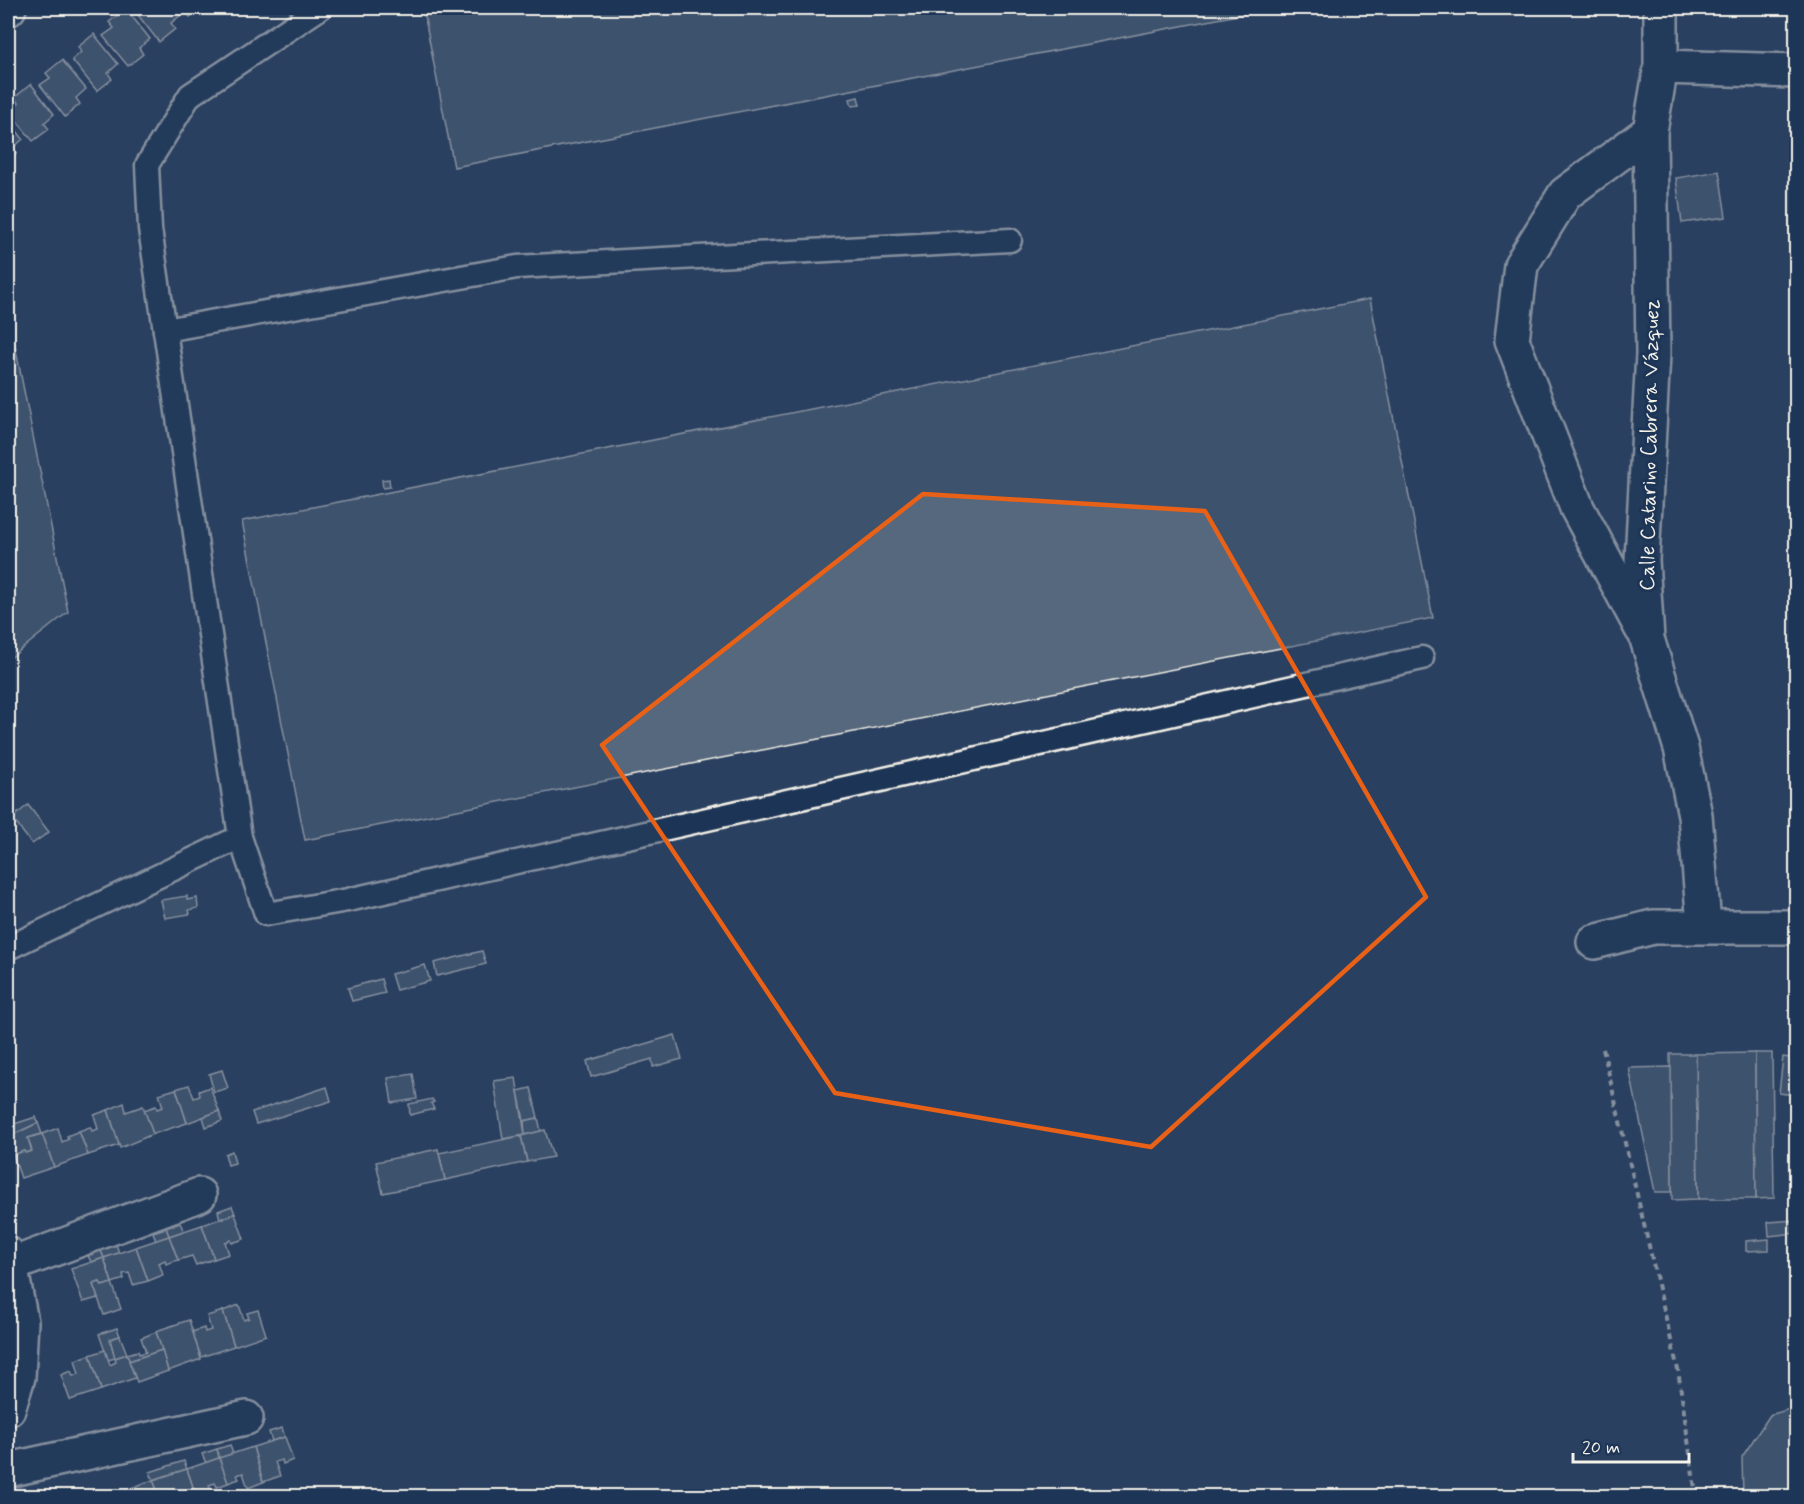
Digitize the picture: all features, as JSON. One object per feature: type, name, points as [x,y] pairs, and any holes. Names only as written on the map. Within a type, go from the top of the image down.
[{"type":"street","name":"Calle Catarino Cabrera Vázquez","points":[[1661,8],[1661,68],[1650,131],[1653,354],[1642,560],[1647,639],[1681,748],[1695,815],[1704,925]]},
{"type":"street","points":[[1661,68],[1797,71]]},
{"type":"street","points":[[1647,639],[1577,508],[1512,340],[1521,265],[1565,194],[1650,131]]},
{"type":"street","points":[[1594,942],[1653,927],[1704,925],[1797,927]]},
{"type":"street","points":[[8,1409],[18,1377],[21,1323],[9,1260],[199,1195]]},
{"type":"street","points":[[8,1470],[246,1418]]},
{"type":"lane","points":[[320,8],[190,95],[147,165],[150,229],[240,837],[266,914],[348,900],[1422,658]]},
{"type":"lane","points":[[165,330],[518,267],[1010,240]]},
{"type":"lane","points":[[8,948],[240,837]]},
{"type":"path","points":[[1603,1049],[1678,1370],[1696,1497]]},
{"type":"highlighted area","points":[[923,494],[1205,511],[1426,897],[1151,1147],[835,1093],[602,745]]},
{"type":"building","points":[[138,8],[175,8],[181,15],[171,23],[175,29],[159,42],[134,10]]},
{"type":"building","points":[[183,8],[202,8],[190,17]]},
{"type":"building","points":[[423,8],[1274,8],[454,167]]},
{"type":"building","points":[[126,9],[150,39],[139,48],[143,54],[128,66],[103,36],[114,28],[109,22]]},
{"type":"building","points":[[94,34],[118,64],[108,73],[112,79],[97,91],[72,60],[81,52],[78,47]]},
{"type":"building","points":[[62,60],[86,89],[76,98],[80,104],[65,117],[40,85],[50,78],[46,73]]},
{"type":"building","points":[[31,84],[54,114],[44,123],[49,129],[33,141],[9,111],[19,103],[14,98]]},
{"type":"building","points":[[858,97],[860,105],[852,106],[850,99]]},
{"type":"building","points":[[8,119],[23,139],[13,148],[17,153],[8,162]]},
{"type":"building","points":[[1719,171],[1726,217],[1682,223],[1676,178]]},
{"type":"building","points":[[1370,299],[1433,618],[305,840],[242,521]]},
{"type":"building","points":[[8,310],[68,612],[8,660]]},
{"type":"building","points":[[389,479],[390,487],[383,488],[382,480]]},
{"type":"building","points":[[28,805],[49,832],[32,844],[12,818]]},
{"type":"building","points":[[187,896],[187,900],[197,898],[198,908],[189,910],[190,914],[165,918],[161,900]]},
{"type":"building","points":[[482,951],[486,964],[437,976],[434,963]]},
{"type":"building","points":[[425,965],[430,981],[396,990],[391,974]]},
{"type":"building","points":[[381,979],[385,993],[352,1001],[348,988]]},
{"type":"building","points":[[675,1035],[682,1059],[653,1067],[652,1059],[591,1077],[587,1061]]},
{"type":"building","points":[[1755,1053],[1756,1199],[1698,1199],[1696,1054]]},
{"type":"building","points":[[1755,1053],[1772,1053],[1774,1198],[1756,1199]]},
{"type":"building","points":[[1670,1054],[1696,1054],[1698,1199],[1672,1200]]},
{"type":"building","points":[[1783,1057],[1796,1059],[1794,1095],[1779,1093]]},
{"type":"building","points":[[1671,1067],[1672,1192],[1655,1192],[1629,1068]]},
{"type":"building","points":[[222,1070],[228,1088],[214,1092],[209,1074]]},
{"type":"building","points":[[413,1074],[417,1099],[392,1103],[388,1078]]},
{"type":"building","points":[[516,1078],[525,1135],[503,1139],[494,1081]]},
{"type":"building","points":[[189,1085],[194,1098],[200,1096],[199,1091],[210,1087],[219,1111],[187,1123],[176,1089]]},
{"type":"building","points":[[327,1087],[331,1101],[256,1124],[252,1112]]},
{"type":"building","points":[[531,1088],[538,1118],[524,1121],[518,1091]]},
{"type":"building","points":[[176,1089],[187,1123],[153,1134],[144,1110],[156,1106],[157,1109],[163,1107],[159,1094]]},
{"type":"building","points":[[432,1099],[434,1109],[410,1115],[409,1104]]},
{"type":"building","points":[[124,1103],[126,1112],[143,1106],[153,1134],[120,1148],[108,1110]]},
{"type":"building","points":[[108,1110],[119,1145],[88,1155],[79,1131],[90,1127],[92,1131],[98,1129],[94,1115]]},
{"type":"building","points":[[219,1111],[222,1121],[206,1127],[203,1117]]},
{"type":"building","points":[[36,1117],[38,1123],[8,1137],[8,1126]]},
{"type":"building","points":[[538,1118],[541,1131],[525,1135],[524,1121]]},
{"type":"building","points":[[38,1123],[42,1134],[28,1138],[32,1151],[13,1155],[8,1137]]},
{"type":"building","points":[[58,1128],[62,1142],[69,1139],[67,1136],[79,1131],[88,1155],[54,1167],[42,1134]]},
{"type":"building","points":[[545,1130],[553,1157],[527,1162],[521,1136]]},
{"type":"building","points":[[42,1134],[54,1167],[21,1178],[13,1155],[32,1151],[28,1138]]},
{"type":"building","points":[[521,1136],[527,1162],[445,1180],[439,1153]]},
{"type":"building","points":[[438,1149],[445,1180],[383,1193],[376,1162]]},
{"type":"building","points":[[232,1151],[235,1163],[228,1165],[225,1154]]},
{"type":"building","points":[[232,1206],[235,1214],[220,1219],[218,1211]]},
{"type":"building","points":[[235,1214],[244,1239],[232,1243],[231,1240],[225,1242],[229,1254],[214,1259],[202,1225]]},
{"type":"building","points":[[1796,1220],[1796,1233],[1769,1236],[1768,1222]]},
{"type":"building","points":[[180,1223],[184,1231],[169,1236],[166,1228]]},
{"type":"building","points":[[202,1225],[214,1259],[196,1265],[192,1256],[178,1260],[169,1236]]},
{"type":"building","points":[[166,1228],[169,1236],[156,1241],[153,1232]]},
{"type":"building","points":[[169,1236],[178,1260],[166,1264],[165,1260],[159,1263],[163,1275],[148,1281],[136,1247]]},
{"type":"building","points":[[1769,1239],[1769,1250],[1746,1251],[1746,1241]]},
{"type":"building","points":[[116,1244],[119,1253],[104,1258],[100,1249]]},
{"type":"building","points":[[136,1247],[148,1281],[133,1285],[129,1273],[123,1274],[124,1279],[112,1283],[104,1258]]},
{"type":"building","points":[[100,1249],[104,1258],[91,1262],[87,1253]]},
{"type":"building","points":[[104,1258],[112,1283],[102,1286],[100,1282],[93,1284],[98,1298],[83,1302],[71,1269]]},
{"type":"building","points":[[100,1282],[102,1286],[112,1283],[121,1309],[104,1315],[93,1284]]},
{"type":"building","points":[[239,1305],[244,1320],[249,1318],[247,1313],[258,1310],[266,1335],[234,1346],[223,1311]]},
{"type":"building","points":[[223,1311],[234,1346],[201,1357],[192,1332],[204,1328],[205,1332],[211,1330],[207,1316]]},
{"type":"building","points":[[189,1320],[201,1359],[168,1371],[156,1331]]},
{"type":"building","points":[[117,1328],[120,1336],[110,1339],[115,1358],[108,1360],[99,1334]]},
{"type":"building","points":[[156,1332],[162,1350],[129,1361],[127,1354],[138,1351],[139,1354],[146,1352],[141,1338]]},
{"type":"building","points":[[120,1336],[127,1354],[115,1358],[110,1339]]},
{"type":"building","points":[[105,1350],[110,1365],[116,1362],[115,1358],[127,1354],[135,1378],[101,1390],[90,1355]]},
{"type":"building","points":[[162,1350],[168,1371],[137,1382],[129,1361]]},
{"type":"building","points":[[90,1355],[101,1390],[70,1400],[61,1375],[71,1371],[73,1376],[79,1374],[75,1360]]},
{"type":"building","points":[[1796,1407],[1796,1496],[1743,1496],[1742,1457],[1770,1415]]},
{"type":"building","points":[[282,1428],[285,1437],[272,1441],[269,1432]]},
{"type":"building","points":[[285,1437],[293,1460],[283,1464],[282,1460],[275,1462],[280,1476],[263,1482],[253,1447]]},
{"type":"building","points":[[230,1445],[233,1454],[219,1458],[217,1449]]},
{"type":"building","points":[[253,1447],[263,1482],[248,1488],[243,1473],[237,1475],[239,1479],[228,1483],[219,1458]]},
{"type":"building","points":[[217,1449],[219,1458],[206,1463],[202,1454]]},
{"type":"building","points":[[219,1458],[228,1483],[217,1487],[215,1483],[209,1485],[213,1496],[196,1496],[187,1469]]},
{"type":"building","points":[[184,1461],[187,1469],[153,1480],[150,1472]]},
{"type":"building","points":[[187,1469],[196,1496],[159,1496],[153,1480]]},
{"type":"building","points":[[153,1480],[159,1496],[121,1496],[120,1492]]}]
